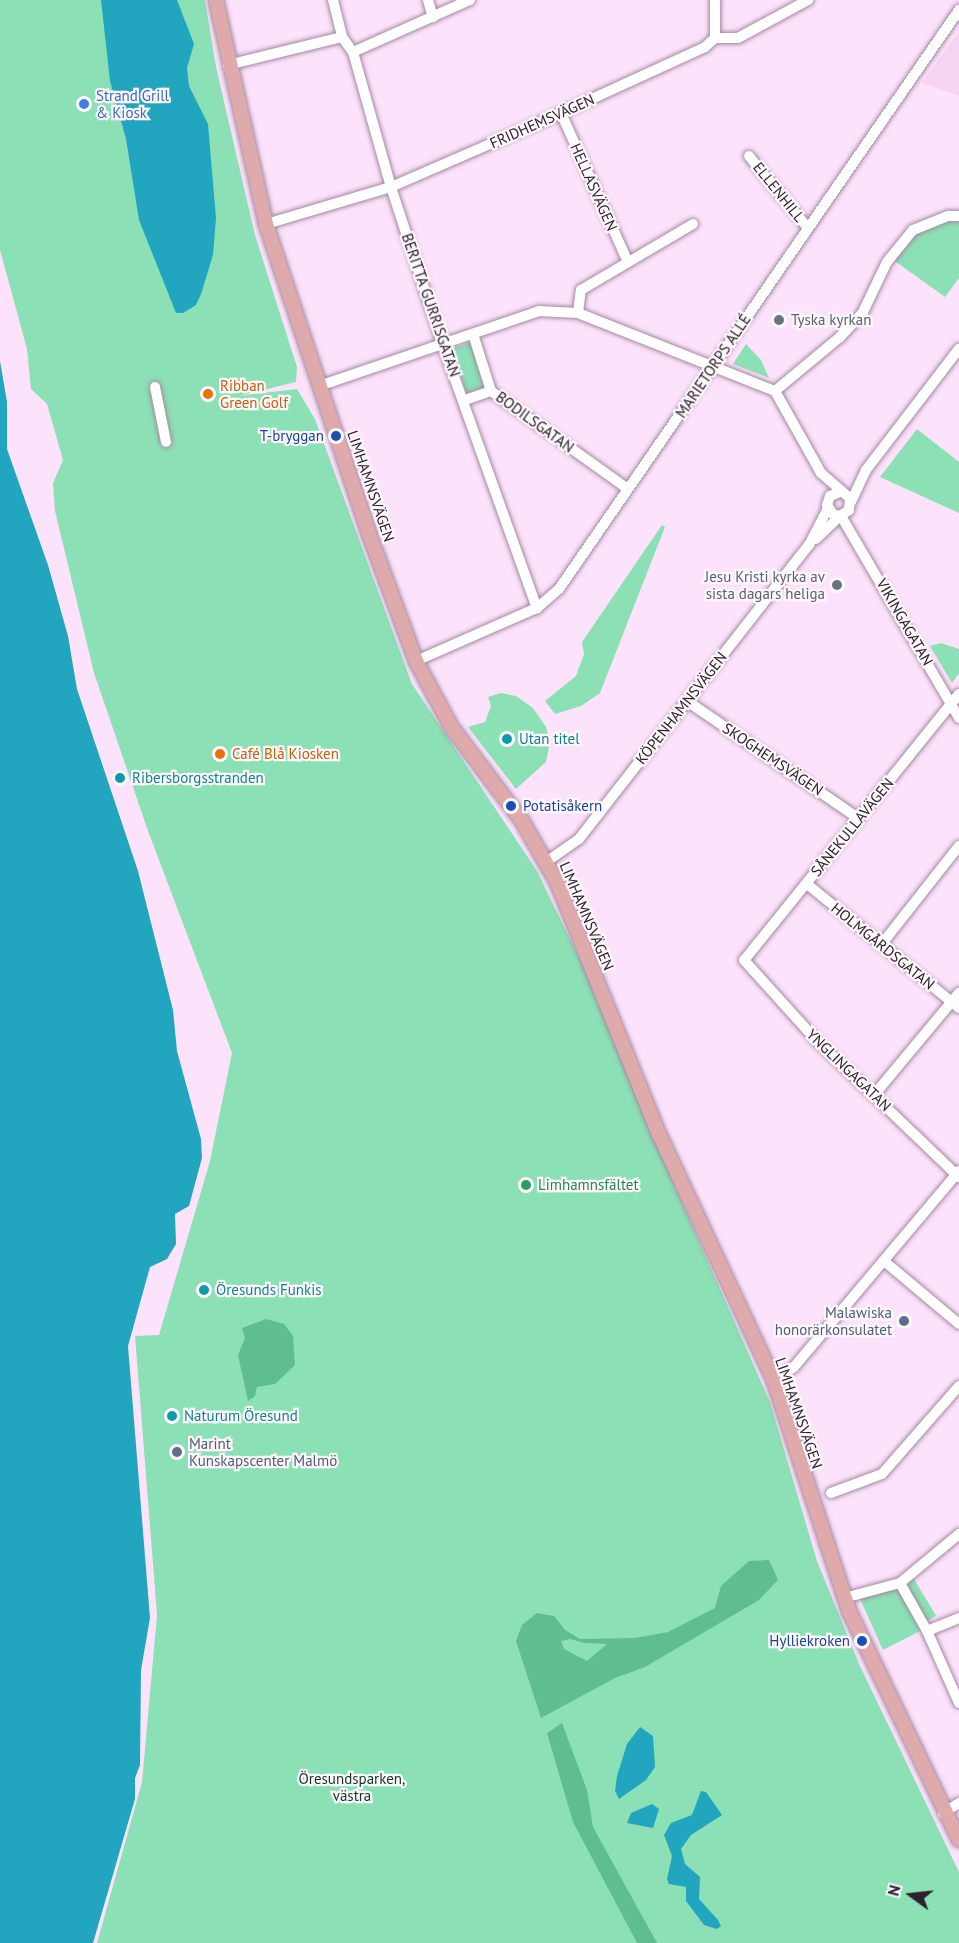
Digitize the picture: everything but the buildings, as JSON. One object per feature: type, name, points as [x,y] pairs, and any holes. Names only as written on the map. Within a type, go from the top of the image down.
[{"type":"main road","name":"LIMHAMNSVÄGEN","points":[[216,0],[228,65],[266,224],[319,386],[417,661],[452,728],[522,821],[546,862],[659,1134],[774,1381],[844,1598],[943,1813],[959,1840]]},
{"type":"street","name":"BERITTA GURRISGATAN","points":[[333,0],[342,37],[353,52],[391,187],[442,343],[465,400],[537,608]]},
{"type":"street","points":[[428,0],[433,17]]},
{"type":"street","points":[[353,52],[470,0]]},
{"type":"street","points":[[715,0],[715,38]]},
{"type":"street","name":"FRIDHEMSVÄGEN","points":[[266,224],[391,187],[705,47],[715,38],[738,38],[808,0]]},
{"type":"street","name":"MARIETORPS ALLÉ","points":[[417,661],[537,608],[559,589],[959,10]]},
{"type":"street","points":[[228,65],[342,37]]},
{"type":"street","name":"HELLASVÄGEN","points":[[561,113],[628,262]]},
{"type":"street","name":"ELLENHILL","points":[[749,156],[808,228]]},
{"type":"street","points":[[775,391],[840,337],[863,312],[887,262],[913,230],[948,216],[959,216]]},
{"type":"street","points":[[578,313],[580,290],[693,224]]},
{"type":"street","points":[[319,386],[540,311],[578,313],[775,391],[821,473],[828,503],[845,511]]},
{"type":"street","name":"BODILSGATAN","points":[[473,334],[491,391],[628,489]]},
{"type":"street","name":"KÖPENHAMNSVÄGEN","points":[[546,862],[579,839],[809,545],[845,511],[866,470],[959,349]]},
{"type":"street","points":[[155,387],[166,442]]},
{"type":"street","points":[[465,400],[491,391]]},
{"type":"street","name":"KÖPENHAMNSVÄGEN","points":[[809,545],[828,503],[866,470]]},
{"type":"street","points":[[821,473],[841,492],[845,511]]},
{"type":"street","name":"VIKINGAGATAN","points":[[845,511],[849,526],[959,718]]},
{"type":"street","name":"SÅNEKULLAVÄGEN","points":[[744,960],[959,694]]},
{"type":"street","name":"SKOGHEMSVÄGEN","points":[[687,700],[858,818]]},
{"type":"street","points":[[881,945],[959,846]]},
{"type":"street","name":"HOLMGÅRDSGATAN","points":[[807,884],[881,945],[957,1001]]},
{"type":"street","name":"YNGLINGAGATAN","points":[[744,960],[818,1041],[958,1174]]},
{"type":"street","points":[[874,1095],[957,1001]]},
{"type":"street","points":[[774,1381],[794,1367],[958,1174]]},
{"type":"street","points":[[884,1261],[959,1324]]},
{"type":"street","points":[[831,1493],[842,1483],[882,1474],[959,1386]]},
{"type":"street","points":[[844,1598],[900,1583],[959,1534]]},
{"type":"street","points":[[900,1583],[927,1631],[959,1703]]},
{"type":"street","points":[[927,1631],[959,1618]]},
{"type":"street","points":[[943,1813],[959,1803]]},
{"type":"shaded area","points":[[959,31],[959,96],[922,83]]},
{"type":"green space","name":"Öresundsparken, västra","points":[[0,0],[205,0],[216,67],[255,235],[297,367],[296,382],[238,396],[297,389],[315,419],[412,684],[537,871],[582,964],[650,1130],[770,1402],[817,1561],[860,1666],[959,1872],[959,1943],[97,1943],[142,1782],[157,1615],[135,1336],[159,1335],[210,1161],[232,1053],[148,831],[94,673],[55,511],[53,483],[63,460],[47,404],[31,389],[27,349],[0,250]]},
{"type":"green space","points":[[948,221],[959,221],[959,278],[945,297],[892,259],[922,228]]},
{"type":"green space","points":[[472,342],[487,387],[467,393],[452,348]]},
{"type":"green space","points":[[746,344],[761,360],[769,378],[733,364]]},
{"type":"green space","points":[[917,429],[959,462],[959,513],[880,477]]},
{"type":"green space","points":[[662,525],[665,527],[600,693],[581,706],[555,714],[545,701],[576,676],[584,654],[582,642]]},
{"type":"green space","points":[[941,643],[959,649],[959,673],[952,683],[930,646]]},
{"type":"green space","points":[[501,693],[516,696],[533,708],[546,727],[550,742],[546,762],[516,789],[468,727],[485,722],[491,706],[488,697]]},
{"type":"green space","points":[[266,1319],[284,1324],[293,1336],[295,1365],[275,1384],[257,1387],[255,1396],[248,1401],[238,1355],[245,1338],[242,1328]]},
{"type":"green space","points":[[769,1560],[778,1580],[759,1600],[645,1667],[615,1678],[541,1718],[516,1641],[522,1625],[537,1613],[554,1616],[565,1630],[580,1639],[635,1638],[668,1632],[715,1608],[721,1586],[749,1561]],"holes":[[[570,1639],[585,1643],[607,1644],[587,1661],[564,1649],[561,1641]]]},
{"type":"green space","points":[[914,1579],[936,1616],[925,1623],[903,1586]]},
{"type":"green space","points":[[898,1588],[922,1630],[883,1650],[860,1599]]},
{"type":"green space","points":[[562,1723],[587,1790],[593,1827],[657,1943],[637,1943],[573,1822],[547,1733]]},
{"type":"water","points":[[101,0],[177,0],[194,44],[187,68],[189,86],[208,124],[216,218],[213,255],[201,294],[196,305],[183,313],[176,313],[139,220],[126,139],[110,81]]},
{"type":"water","points":[[0,361],[7,402],[7,449],[48,565],[68,636],[77,689],[138,871],[173,1010],[177,1051],[201,1139],[202,1158],[189,1206],[175,1214],[176,1244],[167,1259],[150,1267],[128,1346],[150,1618],[141,1670],[140,1765],[135,1778],[135,1799],[93,1943],[0,1943]]},
{"type":"water","points":[[640,1727],[653,1736],[655,1767],[646,1780],[619,1799],[615,1791],[617,1776],[627,1744]]},
{"type":"water","points":[[701,1791],[706,1792],[722,1815],[691,1835],[681,1849],[685,1864],[700,1877],[699,1899],[718,1920],[721,1926],[717,1929],[704,1925],[686,1901],[686,1887],[669,1884],[667,1879],[672,1856],[664,1835],[671,1823],[692,1815]]},
{"type":"water","points":[[652,1804],[659,1809],[653,1828],[627,1823],[631,1813]]},
{"type":"place","name":"Strand Grill & Kiosk","points":[[84,104]]},
{"type":"place","name":"Tyska kyrkan","points":[[779,320]]},
{"type":"place","name":"Ribban Green Golf","points":[[208,394]]},
{"type":"place","name":"T-bryggan","points":[[336,436]]},
{"type":"place","name":"Jesu Kristi kyrka av sista dagars heliga","points":[[837,585]]},
{"type":"place","name":"Utan titel","points":[[507,739]]},
{"type":"place","name":"Café Blå Kiosken","points":[[220,754]]},
{"type":"place","name":"Ribersborgsstranden","points":[[120,778]]},
{"type":"place","name":"Potatisåkern","points":[[511,806]]},
{"type":"place","name":"Limhamnsfältet","points":[[526,1185]]},
{"type":"place","name":"Öresunds Funkis","points":[[204,1290]]},
{"type":"place","name":"Malawiska honorärkonsulatet","points":[[904,1321]]},
{"type":"place","name":"Naturum Öresund","points":[[172,1416]]},
{"type":"place","name":"Marint Kunskapscenter Malmö","points":[[177,1452]]},
{"type":"place","name":"Hylliekroken","points":[[862,1641]]}]
